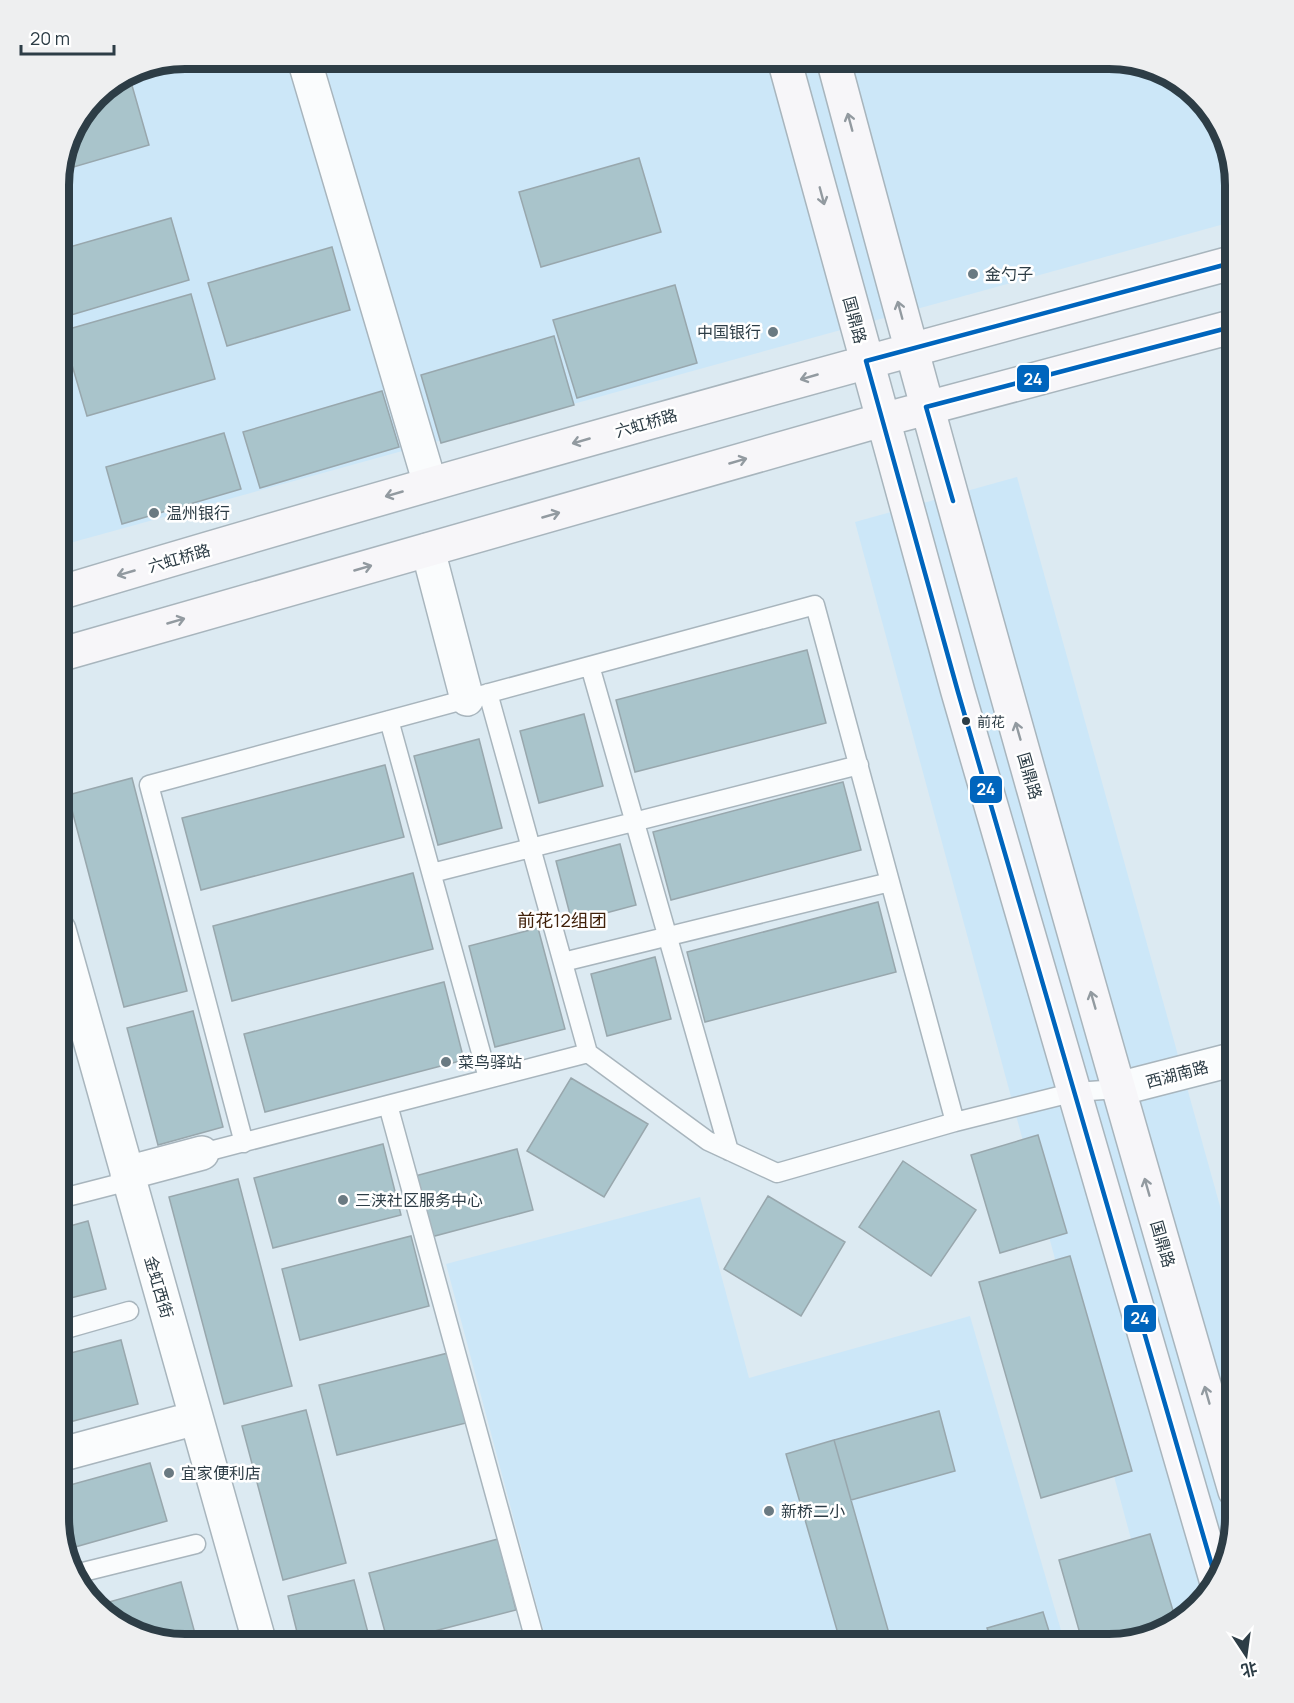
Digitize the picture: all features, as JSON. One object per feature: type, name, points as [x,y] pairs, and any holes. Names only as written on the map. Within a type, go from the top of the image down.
[{"type":"main road","name":"国鼎路","points":[[787,69],[882,420],[1213,1569]]},
{"type":"main road","name":"国鼎路","points":[[836,69],[926,407],[1118,1089],[1225,1454]]},
{"type":"main road","name":"六虹桥路","points":[[69,590],[430,484],[866,361],[1225,265]]},
{"type":"main road","points":[[69,652],[926,407],[1225,329]]},
{"type":"street","points":[[307,69],[430,484]]},
{"type":"street","points":[[428,550],[477,696]]},
{"type":"street","name":"金虹西街","points":[[69,966],[257,1634]]},
{"type":"street","name":"西湖南路","points":[[1118,1089],[1225,1062]]},
{"type":"street","points":[[128,1177],[202,1154]]},
{"type":"street","points":[[69,1452],[196,1418]]},
{"type":"lane","points":[[244,1143],[149,785],[815,605],[956,1122]]},
{"type":"lane","points":[[590,666],[729,1151]]},
{"type":"lane","points":[[477,696],[531,848],[588,1053],[708,1141],[777,1173],[956,1122],[1075,1092],[1118,1089]]},
{"type":"lane","points":[[389,720],[488,1078]]},
{"type":"lane","points":[[432,873],[859,765]]},
{"type":"lane","points":[[563,962],[890,882]]},
{"type":"lane","points":[[202,1154],[588,1053]]},
{"type":"lane","points":[[388,1105],[533,1634]]},
{"type":"lane","points":[[69,1196],[128,1177]]},
{"type":"lane","points":[[69,1328],[129,1311]]},
{"type":"lane","points":[[82,1572],[196,1544]]},
{"type":"shaded area","points":[[185,69],[1117,69],[1154,78],[1174,88],[1206,120],[1219,147],[1223,162],[1225,224],[69,543],[69,177],[71,162],[84,127],[98,108],[120,88],[147,75]]},
{"type":"shaded area","points":[[1017,477],[1225,1224],[1224,1533],[1216,1563],[1201,1589],[1174,1615],[1154,1625],[855,522]]},
{"type":"shaded area","name":"新桥二小","points":[[700,1197],[749,1378],[970,1316],[1062,1634],[544,1634],[446,1264]]},
{"type":"building","points":[[131,82],[149,145],[70,168],[78,140],[93,114],[108,98]]},
{"type":"building","points":[[639,158],[661,232],[541,267],[519,192]]},
{"type":"building","points":[[171,218],[189,280],[69,316],[69,247]]},
{"type":"building","points":[[332,247],[350,310],[227,346],[208,283]]},
{"type":"building","points":[[675,285],[697,363],[577,398],[553,320]]},
{"type":"building","points":[[191,294],[215,379],[87,416],[69,355],[69,329]]},
{"type":"building","points":[[554,336],[574,405],[441,443],[421,375]]},
{"type":"building","points":[[382,391],[399,447],[260,488],[243,432]]},
{"type":"building","points":[[224,433],[241,489],[122,524],[106,467]]},
{"type":"building","points":[[807,650],[826,723],[635,772],[616,700]]},
{"type":"building","points":[[584,714],[603,786],[539,803],[520,731]]},
{"type":"building","points":[[479,739],[502,828],[438,845],[414,756]]},
{"type":"building","points":[[385,765],[404,837],[201,890],[182,818]]},
{"type":"building","points":[[132,778],[187,991],[124,1007],[69,795]]},
{"type":"building","points":[[843,782],[861,850],[671,900],[653,832]]},
{"type":"building","points":[[620,844],[636,905],[572,922],[556,861]]},
{"type":"building","points":[[413,873],[433,949],[232,1001],[213,926]]},
{"type":"building","points":[[878,902],[896,972],[705,1022],[687,952]]},
{"type":"building","points":[[538,928],[565,1029],[495,1047],[469,946]]},
{"type":"building","points":[[655,957],[671,1019],[607,1036],[591,974]]},
{"type":"building","points":[[444,982],[464,1060],[265,1112],[244,1034]]},
{"type":"building","points":[[193,1011],[223,1127],[158,1145],[127,1028]]},
{"type":"building","points":[[571,1078],[648,1124],[604,1197],[527,1151]]},
{"type":"building","points":[[1038,1135],[1067,1233],[1000,1253],[971,1155]]},
{"type":"building","points":[[383,1144],[401,1215],[273,1248],[254,1178]]},
{"type":"building","points":[[517,1149],[533,1210],[431,1237],[415,1176]]},
{"type":"building","points":[[903,1161],[976,1210],[931,1276],[859,1227]]},
{"type":"building","points":[[238,1179],[292,1386],[224,1404],[169,1197]]},
{"type":"building","points":[[768,1196],[845,1242],[801,1316],[724,1269]]},
{"type":"building","points":[[88,1221],[106,1289],[69,1298],[69,1226]]},
{"type":"building","points":[[411,1236],[429,1306],[300,1340],[282,1269]]},
{"type":"building","points":[[1070,1256],[1132,1471],[1041,1498],[979,1282]]},
{"type":"building","points":[[121,1340],[138,1404],[69,1422],[69,1353]]},
{"type":"building","points":[[448,1353],[466,1423],[337,1455],[319,1385]]},
{"type":"building","points":[[306,1410],[346,1563],[283,1580],[242,1426]]},
{"type":"building","points":[[939,1411],[955,1471],[851,1500],[834,1440]]},
{"type":"building","points":[[834,1440],[889,1634],[838,1634],[786,1454]]},
{"type":"building","points":[[150,1463],[167,1521],[73,1548],[69,1518],[69,1485]]},
{"type":"building","points":[[1150,1534],[1174,1615],[1139,1630],[1124,1633],[1080,1634],[1059,1560]]},
{"type":"building","points":[[498,1539],[516,1610],[423,1634],[386,1634],[369,1573]]},
{"type":"building","points":[[354,1580],[368,1634],[298,1634],[288,1596]]},
{"type":"building","points":[[181,1582],[195,1634],[170,1633],[147,1628],[120,1615],[106,1603]]},
{"type":"building","points":[[1043,1612],[1050,1634],[989,1634],[987,1628]]},
{"type":"transit line","name":"24","points":[[1213,1569],[958,692],[866,361],[1225,265]]},
{"type":"transit line","name":"24","points":[[953,501],[926,407],[1225,329]]},
{"type":"place","name":"金勺子","points":[[973,274]]},
{"type":"place","name":"中国银行","points":[[773,332]]},
{"type":"place","name":"温州银行","points":[[154,513]]},
{"type":"place","name":"前花","points":[[966,721]]},
{"type":"place","name":"菜鸟驿站","points":[[446,1062]]},
{"type":"place","name":"三浃社区服务中心","points":[[343,1200]]},
{"type":"place","name":"宜家便利店","points":[[169,1473]]},
{"type":"place","name":"新桥二小","points":[[769,1511]]},
{"type":"district","name":"前花12组团","points":[[562,920]]}]
